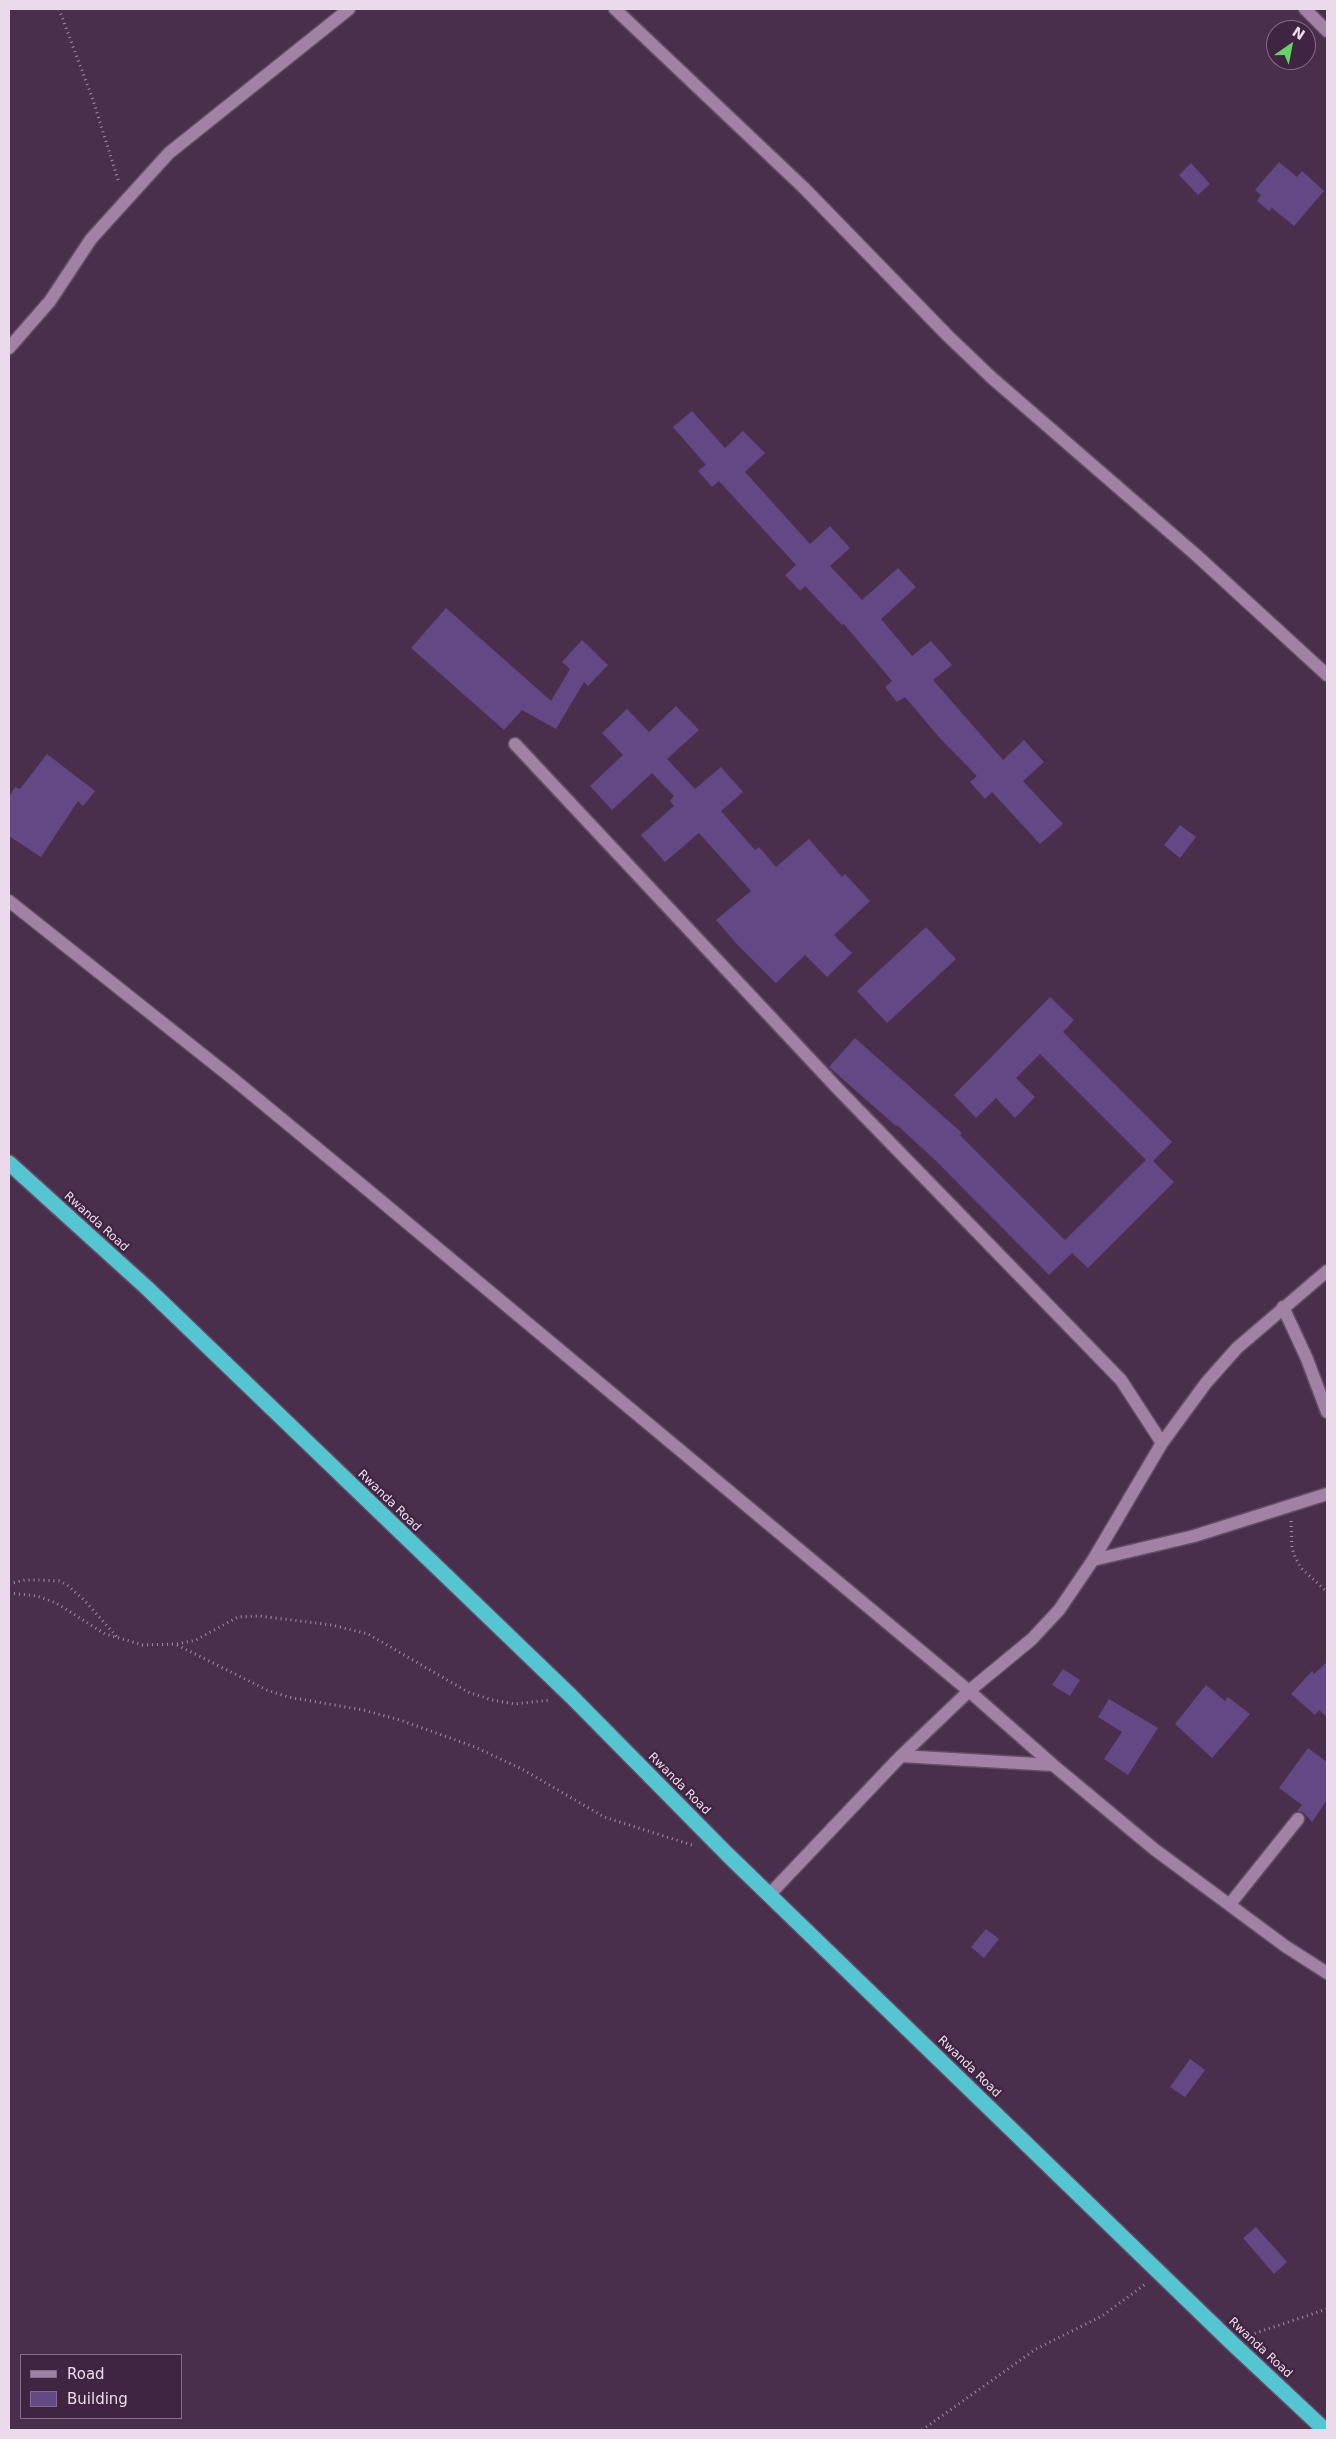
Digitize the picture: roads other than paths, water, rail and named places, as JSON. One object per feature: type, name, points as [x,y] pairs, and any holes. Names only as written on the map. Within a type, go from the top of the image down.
[{"type":"highway","name":"Rwanda Road","points":[[9,1163],[147,1288],[571,1696],[770,1894],[1231,2342],[1326,2430]]},
{"type":"street","points":[[9,348],[50,300],[91,239],[124,200],[169,153],[349,9]]},
{"type":"street","points":[[615,9],[797,181],[948,336],[992,378],[1195,554],[1327,674]]},
{"type":"street","points":[[1305,9],[1327,31]]},
{"type":"street","points":[[515,744],[839,1090],[1121,1380],[1162,1443]]},
{"type":"street","points":[[9,901],[361,1184],[969,1691],[1053,1765],[1154,1849],[1286,1946],[1327,1973]]},
{"type":"street","points":[[770,1894],[901,1756],[969,1691],[1032,1639],[1059,1610],[1093,1560],[1162,1443],[1206,1383],[1230,1355],[1283,1306],[1327,1271]]},
{"type":"street","points":[[1283,1306],[1307,1359],[1327,1412]]},
{"type":"street","points":[[1093,1560],[1194,1536],[1327,1494]]},
{"type":"street","points":[[901,1756],[1053,1765]]},
{"type":"street","points":[[1230,1904],[1298,1819]]}]
